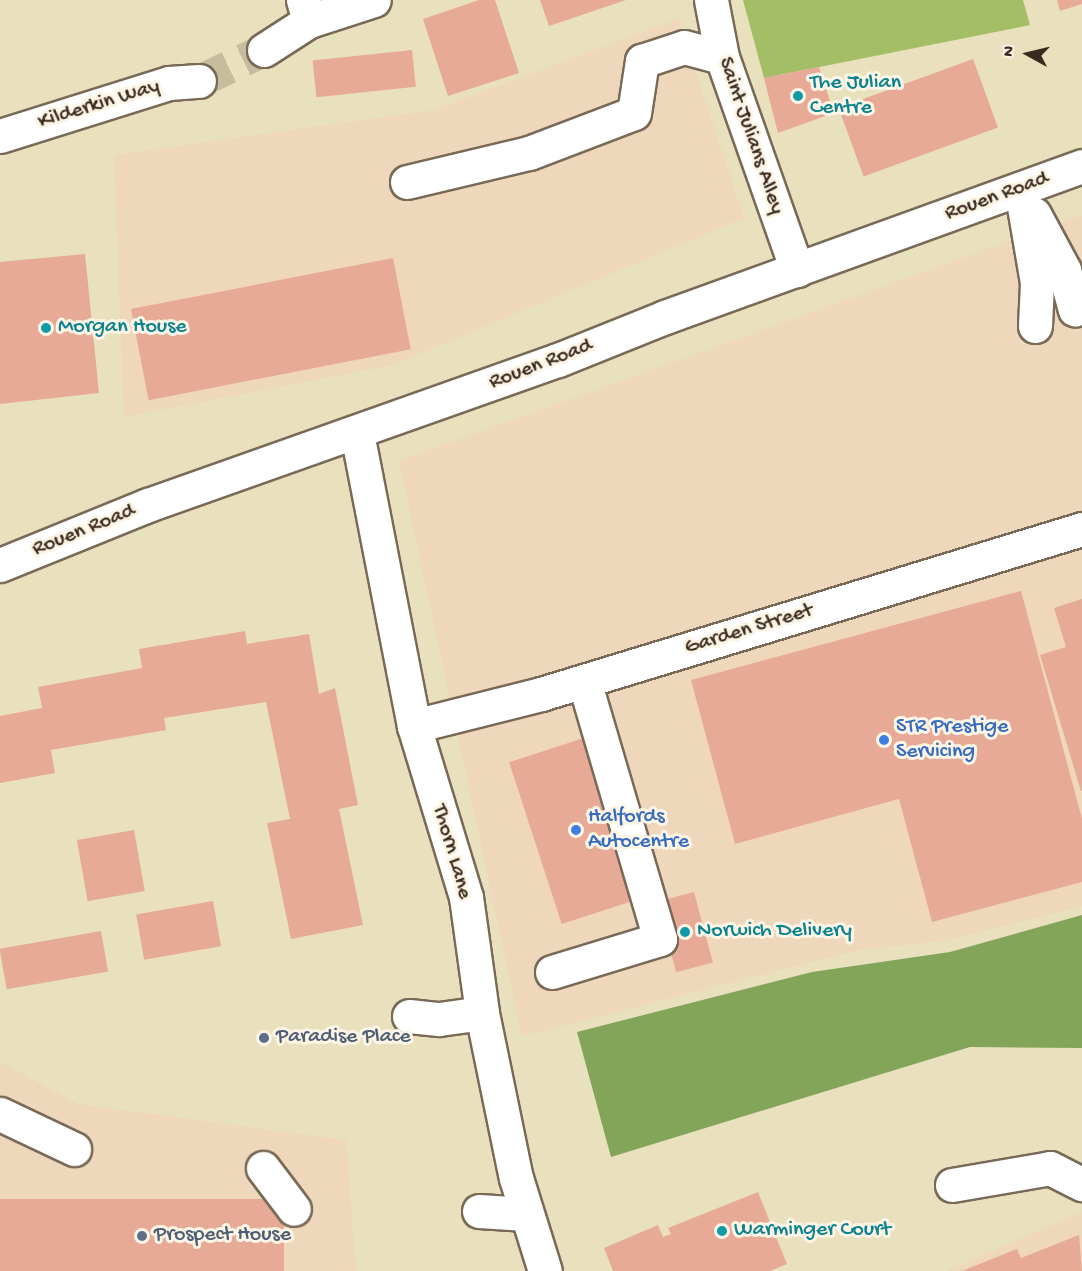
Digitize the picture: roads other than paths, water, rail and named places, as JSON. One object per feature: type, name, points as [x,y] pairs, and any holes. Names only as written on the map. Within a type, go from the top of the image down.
[{"type":"street","points":[[264,51],[306,10],[374,0]]},
{"type":"street","name":"Saint Julians Alley","points":[[711,0],[722,57],[797,270]]},
{"type":"street","points":[[407,182],[529,153],[634,113],[642,61],[684,47],[722,57]]},
{"type":"street","name":"Kilderkin Way","points":[[0,136],[169,83],[198,81]]},
{"type":"street","name":"Rouen Road","points":[[0,565],[148,505],[357,432],[1082,166]]},
{"type":"street","points":[[1021,189],[1064,270],[1075,310]]},
{"type":"street","points":[[1021,189],[1037,283],[1035,326]]},
{"type":"street","name":"Thorn Lane","points":[[357,432],[414,726],[466,897],[482,1013],[526,1214],[545,1271]]},
{"type":"street","name":"Garden Street","points":[[414,726],[584,681],[1082,529]]},
{"type":"street","points":[[552,972],[660,939],[584,681]]},
{"type":"street","points":[[410,1016],[439,1019],[482,1013]]},
{"type":"street","points":[[0,1114],[74,1149]]},
{"type":"street","points":[[263,1168],[294,1209]]},
{"type":"street","points":[[952,1185],[1050,1168],[1082,1184]]},
{"type":"street","points":[[479,1211],[526,1214]]},
{"type":"tunnel","points":[[199,81],[264,50]]},
{"type":"place","name":"The Julian Centre","points":[[798,96]]},
{"type":"place","name":"Morgan House","points":[[46,328]]},
{"type":"place","name":"STR Prestige Servicing","points":[[884,740]]},
{"type":"place","name":"Halfords Autocentre","points":[[576,830]]},
{"type":"place","name":"Norwich Delivery","points":[[685,932]]},
{"type":"place","name":"Paradise Place","points":[[264,1038]]},
{"type":"place","name":"Warminger Court","points":[[722,1231]]},
{"type":"place","name":"Prospect House","points":[[142,1236]]}]
